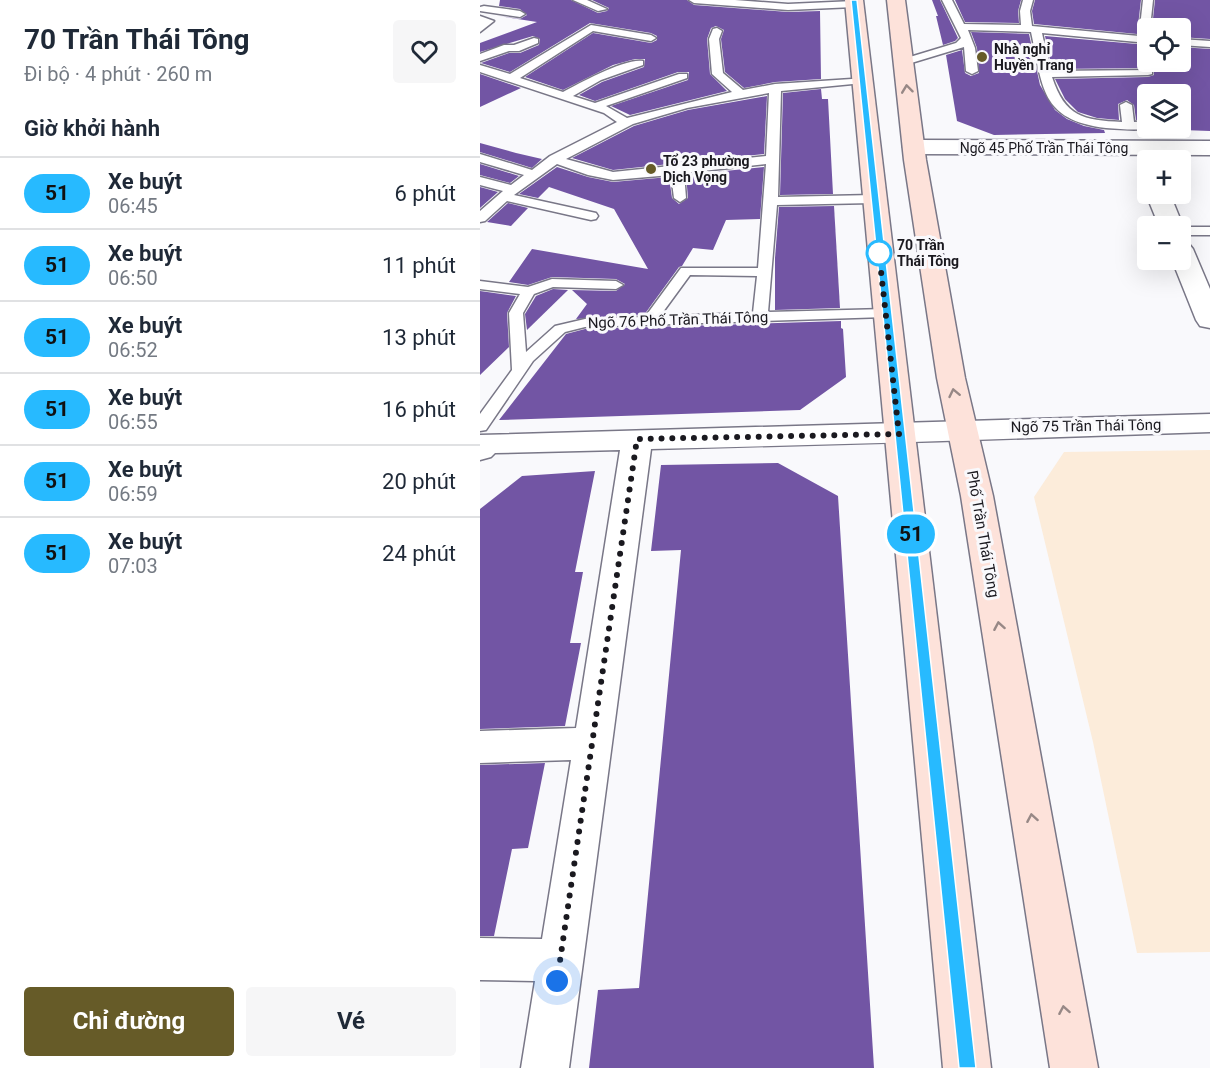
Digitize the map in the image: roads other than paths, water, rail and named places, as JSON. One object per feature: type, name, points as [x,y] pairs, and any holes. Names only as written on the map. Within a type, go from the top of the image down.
[{"type":"main road","name":"Phố Trần Thái Tông","points":[[896,0],[914,147],[951,378],[977,496],[1074,1068]]},
{"type":"main road","points":[[854,2],[873,199],[909,509],[967,1068]]},
{"type":"main road","points":[[869,147],[914,147]]},
{"type":"street","points":[[1134,119],[1139,148]]},
{"type":"street","name":"Ngõ 45 Phố Trần Thái Tông","points":[[914,147],[1210,148]]},
{"type":"street","points":[[1189,270],[1210,320]]},
{"type":"street","name":"Ngõ 75 Trần Thái Tông","points":[[482,438],[637,439],[899,434],[1210,423]]},
{"type":"street","points":[[545,1068],[637,439]]},
{"type":"street","points":[[480,747],[593,743]]},
{"type":"street","points":[[480,959],[560,960]]},
{"type":"lane","points":[[481,13],[494,0]]},
{"type":"lane","points":[[578,0],[602,9]]},
{"type":"lane","points":[[694,0],[734,1],[788,7],[854,2]]},
{"type":"lane","points":[[947,0],[955,18],[963,27],[970,48],[972,71]]},
{"type":"lane","points":[[1028,0],[1025,11],[1050,87],[1060,109],[1077,117],[1105,125],[1134,119]]},
{"type":"lane","points":[[1147,18],[1148,0]]},
{"type":"lane","points":[[481,13],[520,14]]},
{"type":"lane","points":[[480,29],[489,21],[481,13]]},
{"type":"lane","points":[[963,27],[1137,39]]},
{"type":"lane","points":[[512,78],[591,28],[651,38]]},
{"type":"lane","points":[[717,32],[714,39],[718,74],[740,94]]},
{"type":"lane","points":[[904,62],[960,45],[966,39]]},
{"type":"lane","points":[[480,58],[508,47],[515,49],[534,41]]},
{"type":"lane","points":[[1191,43],[1210,44]]},
{"type":"lane","points":[[564,96],[597,78],[639,63]]},
{"type":"lane","points":[[480,68],[596,106],[626,122]]},
{"type":"lane","points":[[1046,74],[1148,72]]},
{"type":"lane","points":[[480,81],[498,74]]},
{"type":"lane","points":[[596,106],[683,76]]},
{"type":"lane","points":[[480,218],[507,192],[554,159],[626,122],[647,121],[740,94],[775,87],[863,80]]},
{"type":"lane","points":[[760,317],[771,201],[775,87]]},
{"type":"lane","points":[[480,158],[533,174]]},
{"type":"lane","points":[[554,159],[612,176],[773,159]]},
{"type":"lane","points":[[676,170],[680,198]]},
{"type":"lane","points":[[480,181],[507,192],[591,216]]},
{"type":"lane","points":[[771,201],[873,199]]},
{"type":"lane","points":[[1191,231],[1210,231]]},
{"type":"lane","points":[[650,320],[686,271],[763,272]]},
{"type":"lane","points":[[480,285],[529,291],[552,283],[616,285]]},
{"type":"lane","points":[[519,369],[516,314],[529,291]]},
{"type":"lane","name":"Ngõ 76 Phố Trần Thái Tông","points":[[482,438],[519,369],[560,329],[585,323],[886,313]]},
{"type":"place","name":"Nhà nghỉ Huyền Trang","points":[[982,57]]},
{"type":"place","name":"Tổ 23 phường Dịch Vọng","points":[[651,169]]},
{"type":"place","name":"70 Trần Thái Tông","points":[[879,253]]}]
